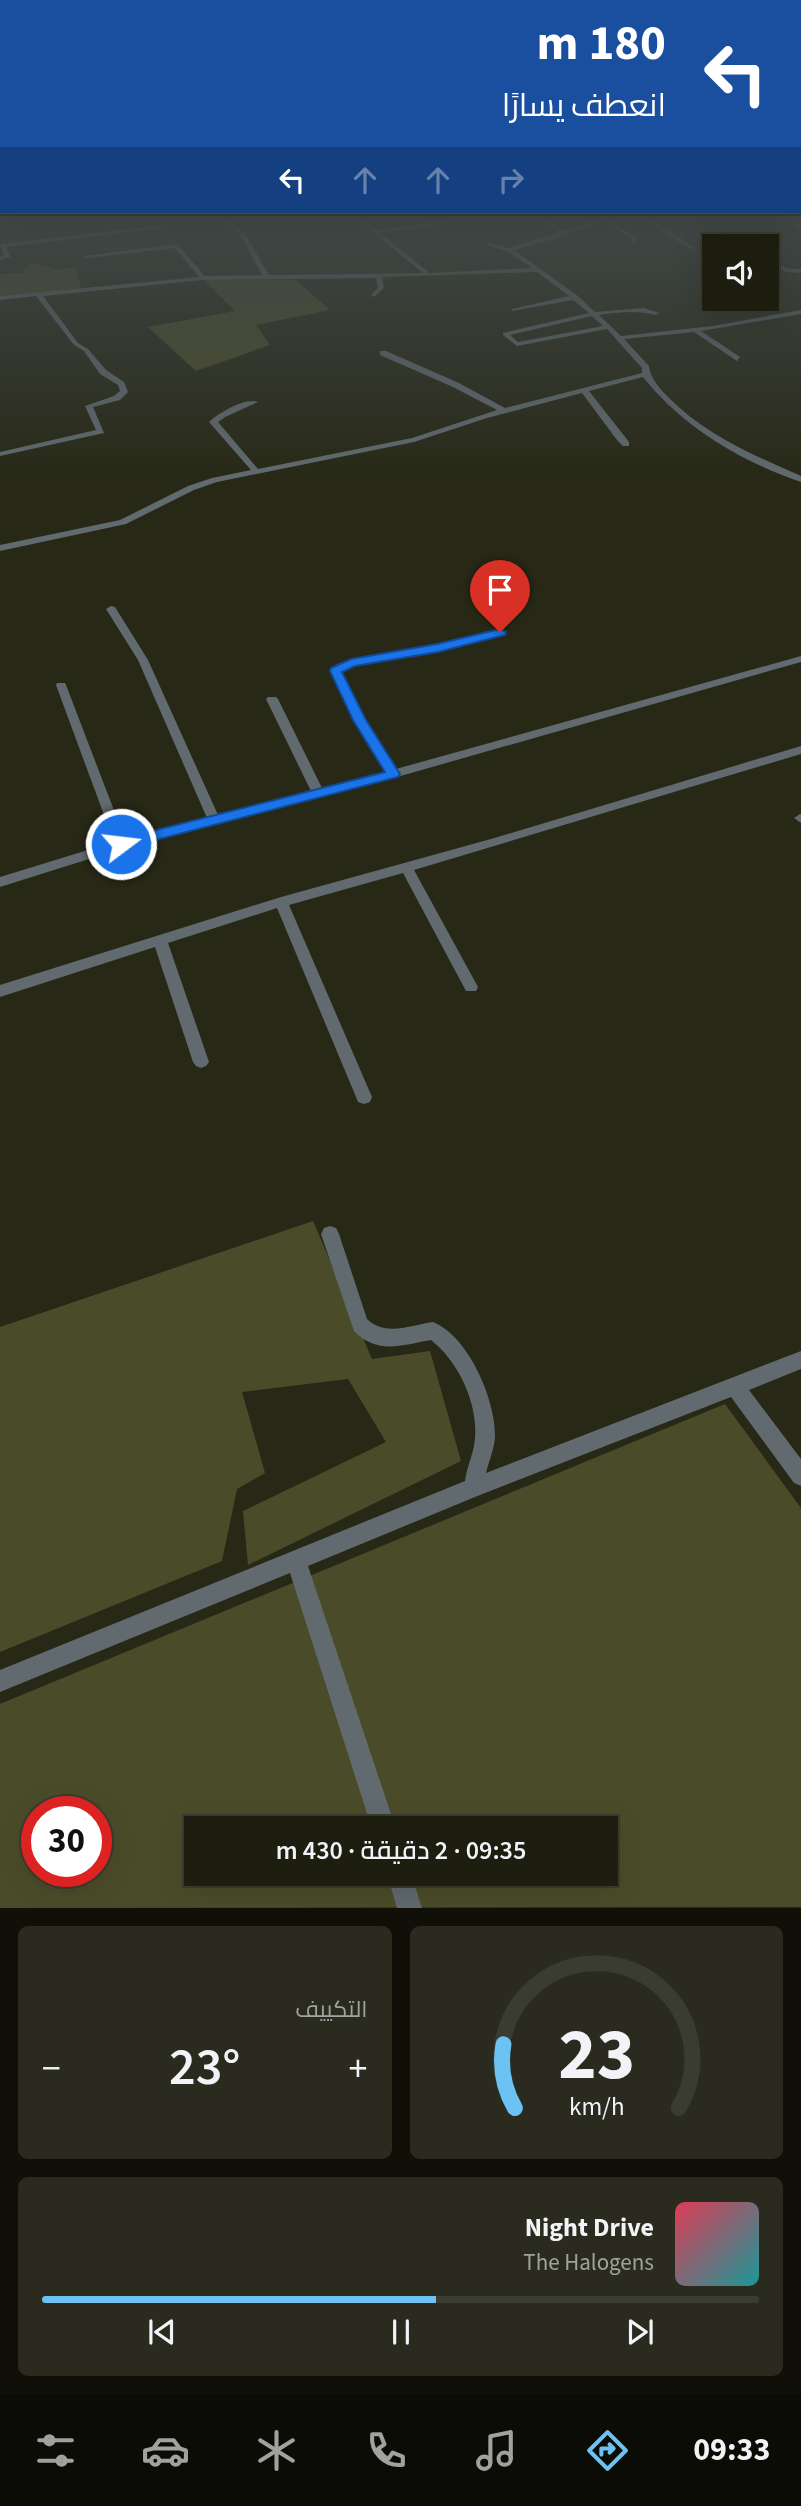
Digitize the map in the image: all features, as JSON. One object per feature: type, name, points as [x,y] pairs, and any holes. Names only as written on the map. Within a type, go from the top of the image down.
[{"type":"street","points":[[0,454],[101,431],[88,408],[117,398],[124,392],[121,384],[103,372],[86,350],[76,344],[46,305]]},
{"type":"street","points":[[514,310],[538,305]]},
{"type":"street","points":[[585,305],[646,368],[645,373],[657,391],[700,431],[801,479]]},
{"type":"street","points":[[608,327],[517,344],[505,334],[595,314],[648,308],[656,313]]},
{"type":"street","points":[[618,338],[695,330],[801,312]]},
{"type":"street","points":[[695,330],[737,359]]},
{"type":"street","points":[[383,353],[456,385],[504,411]]},
{"type":"street","points":[[0,548],[123,522],[191,488],[255,470],[414,440],[504,411],[645,373]]},
{"type":"street","points":[[584,390],[597,404],[618,438],[626,444]]},
{"type":"street","points":[[254,402],[222,415],[213,422],[255,470]]},
{"type":"street","points":[[111,609],[143,660],[214,820]]},
{"type":"street","points":[[393,774],[359,720],[336,671],[351,663],[438,648],[500,632]]},
{"type":"street","points":[[0,882],[121,844],[393,774],[801,659]]},
{"type":"street","points":[[61,685],[80,729],[101,795],[121,844]]},
{"type":"street","points":[[272,699],[318,793]]},
{"type":"street","points":[[0,991],[281,902],[407,868],[801,750]]},
{"type":"street","points":[[407,868],[471,987]]},
{"type":"street","points":[[281,902],[364,1097]]},
{"type":"street","points":[[160,940],[201,1062]]},
{"type":"street","points":[[330,1234],[360,1325],[366,1333],[391,1340],[433,1331],[443,1336],[456,1351],[471,1379],[483,1413],[486,1436],[474,1474],[475,1487]]},
{"type":"street","points":[[0,1681],[475,1487],[801,1360]]},
{"type":"street","points":[[735,1387],[801,1476]]},
{"type":"street","points":[[296,1560],[380,1816]]},
{"type":"street","points":[[403,1886],[410,1908]]},
{"type":"green space","points":[[229,305],[324,305],[330,310],[256,325],[270,345],[196,371],[148,327],[235,311]]},
{"type":"green space","points":[[313,1221],[372,1359],[430,1351],[461,1461],[248,1565],[243,1511],[386,1442],[348,1379],[242,1392],[265,1473],[237,1489],[222,1561],[0,1652],[0,1327]]},
{"type":"green space","points":[[725,1404],[801,1508],[801,1907],[0,1908],[0,1704]]},
{"type":"route","points":[[121,844],[393,774],[359,720],[336,671],[351,663],[438,648],[500,632]]}]
